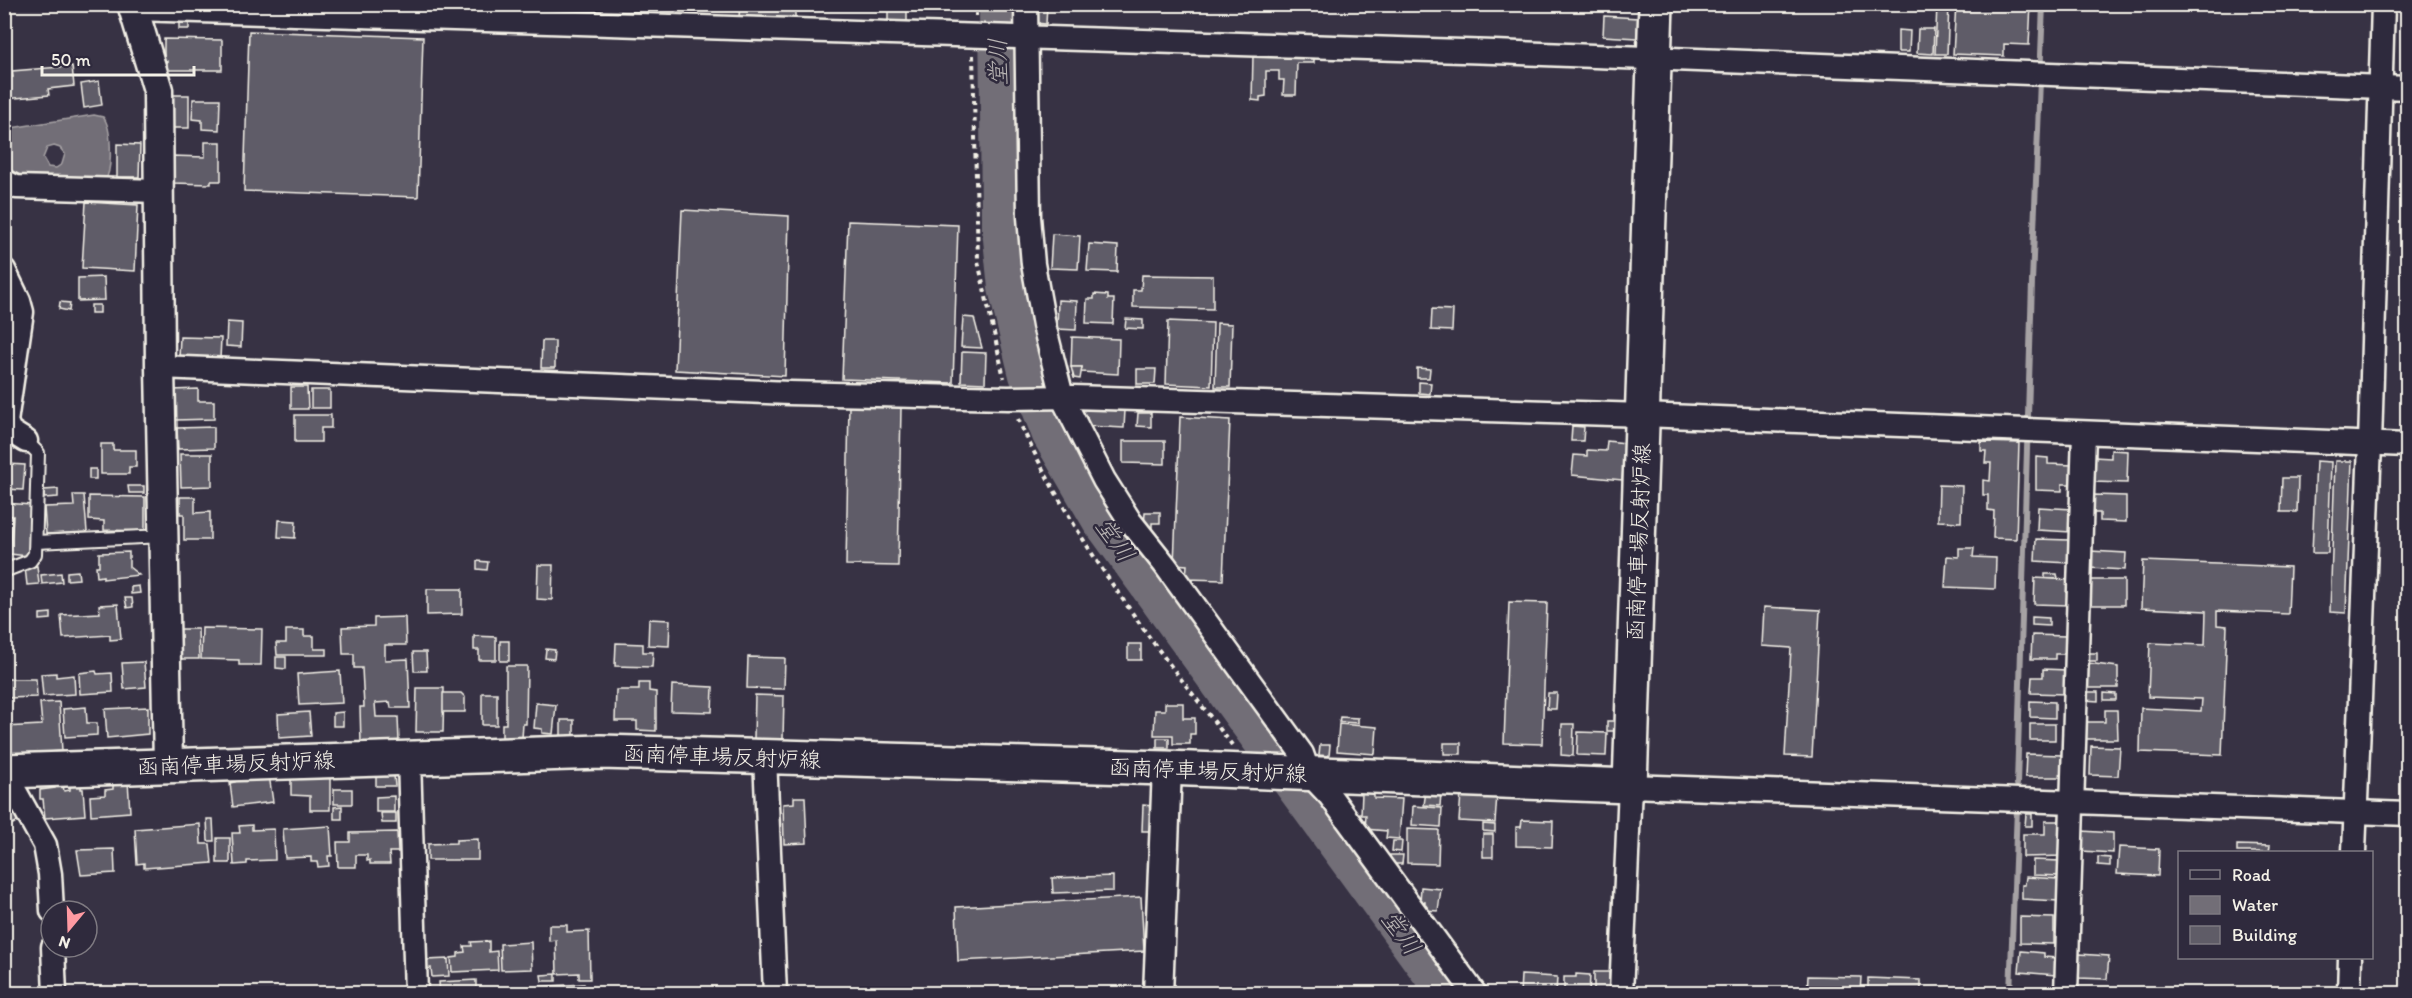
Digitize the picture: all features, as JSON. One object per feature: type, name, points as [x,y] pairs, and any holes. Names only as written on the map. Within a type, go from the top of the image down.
[{"type":"main road","name":"函南停車場反射炉線","points":[[4,771],[602,752],[1167,768],[1630,786],[1656,4]]},
{"type":"street","points":[[1026,4],[1023,37],[1029,217],[1033,264],[1058,397],[1104,480],[1130,521],[1165,565],[1302,754],[1309,774],[1330,796],[1475,993]]},
{"type":"street","points":[[2354,851],[2370,444],[2383,4]]},
{"type":"street","points":[[168,764],[160,367],[158,90],[133,7],[2408,88]]},
{"type":"street","points":[[8,188],[158,191]]},
{"type":"street","points":[[4,270],[22,312],[6,422],[10,431],[26,441]]},
{"type":"street","points":[[160,367],[789,393],[1058,397],[1643,415],[2408,445]]},
{"type":"street","points":[[2066,993],[2084,432]]},
{"type":"street","points":[[765,757],[775,993]]},
{"type":"street","points":[[409,758],[416,993]]},
{"type":"street","points":[[1158,993],[1167,768]]},
{"type":"street","points":[[4,771],[45,845],[51,899]]},
{"type":"street","points":[[1621,993],[1630,786],[2408,814]]},
{"type":"street","points":[[54,959],[56,993]]},
{"type":"street","points":[[2349,993],[2350,959]]},
{"type":"lane","points":[[4,571],[34,558],[38,453],[26,441]]},
{"type":"lane","points":[[36,542],[164,536]]},
{"type":"water","points":[[94,115],[103,117],[108,129],[110,146],[107,177],[23,177],[5,173],[5,129]],"holes":[[[54,146],[60,148],[65,154],[62,164],[56,168],[48,167],[43,158],[47,148]]]},
{"type":"building","points":[[740,4],[795,4],[795,19],[739,17]]},
{"type":"building","points":[[1036,4],[1053,4],[1047,5],[1046,24],[1035,23]]},
{"type":"building","points":[[1937,4],[1949,4],[1947,54],[1935,54]]},
{"type":"building","points":[[1956,4],[2031,4],[2029,45],[2004,44],[2004,56],[1953,54]]},
{"type":"building","points":[[888,8],[907,9],[907,23],[888,22]]},
{"type":"building","points":[[1604,16],[1638,18],[1637,38],[1603,36]]},
{"type":"building","points":[[179,22],[189,23],[189,29],[179,29]]},
{"type":"building","points":[[1918,29],[1934,29],[1933,54],[1917,53]]},
{"type":"building","points":[[1898,30],[1910,31],[1909,52],[1898,52]]},
{"type":"building","points":[[249,31],[423,37],[418,197],[244,191]]},
{"type":"building","points":[[164,39],[222,40],[222,70],[167,70],[167,61],[164,61]]},
{"type":"building","points":[[1253,55],[1314,57],[1314,63],[1297,63],[1296,95],[1283,95],[1284,80],[1279,80],[1279,71],[1266,71],[1266,96],[1260,97],[1260,101],[1252,100]]},
{"type":"building","points":[[72,66],[74,86],[48,89],[49,95],[4,99],[4,78],[13,77],[12,71]]},
{"type":"building","points":[[99,81],[102,105],[84,108],[81,84]]},
{"type":"building","points":[[171,95],[189,95],[189,128],[170,128]]},
{"type":"building","points":[[193,99],[220,99],[219,130],[202,129],[202,120],[192,119]]},
{"type":"building","points":[[205,142],[221,142],[221,181],[211,181],[211,184],[172,183],[172,156],[205,157]]},
{"type":"building","points":[[117,144],[140,145],[139,177],[117,177]]},
{"type":"building","points":[[86,202],[138,205],[135,271],[82,268]]},
{"type":"building","points":[[682,210],[789,216],[785,376],[675,370]]},
{"type":"building","points":[[848,221],[958,225],[953,383],[842,379]]},
{"type":"building","points":[[1052,234],[1080,236],[1078,269],[1050,268]]},
{"type":"building","points":[[1089,244],[1118,246],[1117,272],[1087,271]]},
{"type":"building","points":[[1142,275],[1213,276],[1213,309],[1133,307],[1133,290],[1141,290]]},
{"type":"building","points":[[104,277],[105,300],[78,301],[78,278]]},
{"type":"building","points":[[1094,294],[1108,295],[1108,299],[1114,299],[1113,324],[1086,323],[1087,299],[1094,299]]},
{"type":"building","points":[[1058,300],[1077,301],[1076,330],[1057,329]]},
{"type":"building","points":[[60,302],[70,303],[69,311],[59,309]]},
{"type":"building","points":[[91,305],[100,305],[100,313],[91,313]]},
{"type":"building","points":[[1432,309],[1453,310],[1452,331],[1431,330]]},
{"type":"building","points":[[963,317],[974,318],[982,348],[961,347]]},
{"type":"building","points":[[1126,319],[1143,320],[1143,329],[1125,328]]},
{"type":"building","points":[[1168,321],[1213,323],[1211,386],[1166,384]]},
{"type":"building","points":[[227,322],[242,323],[241,347],[226,346]]},
{"type":"building","points":[[1217,323],[1232,324],[1230,387],[1215,387]]},
{"type":"building","points":[[180,337],[221,338],[220,359],[179,358]]},
{"type":"building","points":[[1072,337],[1119,339],[1118,374],[1081,372],[1082,367],[1071,367]]},
{"type":"building","points":[[542,341],[555,341],[555,368],[541,368]]},
{"type":"building","points":[[962,352],[986,353],[985,383],[961,382]]},
{"type":"building","points":[[1071,367],[1082,367],[1080,379],[1074,378]]},
{"type":"building","points":[[1417,368],[1430,369],[1429,378],[1417,378]]},
{"type":"building","points":[[1137,369],[1156,369],[1155,384],[1137,384]]},
{"type":"building","points":[[1419,382],[1431,383],[1430,394],[1419,393]]},
{"type":"building","points":[[291,387],[307,387],[308,409],[291,409]]},
{"type":"building","points":[[198,389],[198,401],[214,401],[214,419],[175,420],[173,390]]},
{"type":"building","points":[[311,390],[330,390],[330,408],[311,408]]},
{"type":"building","points":[[849,405],[901,407],[898,566],[846,565]]},
{"type":"building","points":[[1082,407],[1125,410],[1124,428],[1087,426],[1087,417],[1081,417]]},
{"type":"building","points":[[1138,413],[1151,413],[1151,427],[1137,426]]},
{"type":"building","points":[[295,415],[331,415],[331,428],[321,428],[321,442],[295,442]]},
{"type":"building","points":[[1180,417],[1230,420],[1223,580],[1186,579],[1187,565],[1174,564]]},
{"type":"building","points":[[1572,426],[1584,427],[1583,441],[1571,441]]},
{"type":"building","points":[[214,427],[214,448],[178,449],[177,428]]},
{"type":"building","points":[[1123,441],[1165,441],[1165,464],[1123,463]]},
{"type":"building","points":[[1607,441],[1625,443],[1622,480],[1572,475],[1574,455],[1587,456],[1587,450],[1606,451]]},
{"type":"building","points":[[1981,442],[2019,443],[2016,539],[1993,538],[1994,511],[1988,510],[1988,495],[1983,495],[1983,480],[1990,481],[1991,463],[1985,463],[1986,451],[1981,451]]},
{"type":"building","points":[[101,444],[113,444],[113,450],[136,450],[136,467],[129,467],[129,474],[101,474]]},
{"type":"building","points":[[2111,450],[2128,451],[2127,483],[2093,482],[2094,457],[2111,458]]},
{"type":"building","points":[[180,454],[212,454],[212,486],[181,487]]},
{"type":"building","points":[[2036,457],[2048,458],[2048,464],[2073,465],[2072,484],[2062,484],[2062,491],[2036,490]]},
{"type":"building","points":[[2316,461],[2331,462],[2328,553],[2312,553]]},
{"type":"building","points":[[2335,461],[2352,461],[2346,613],[2330,612]]},
{"type":"building","points":[[8,464],[25,465],[23,490],[6,489]]},
{"type":"building","points":[[89,469],[96,469],[96,479],[89,479]]},
{"type":"building","points":[[2282,478],[2298,478],[2297,512],[2281,512]]},
{"type":"building","points":[[1939,485],[1962,486],[1961,522],[1938,521]]},
{"type":"building","points":[[128,486],[144,486],[144,493],[129,493]]},
{"type":"building","points":[[58,489],[58,497],[44,498],[44,490]]},
{"type":"building","points":[[73,495],[84,495],[87,532],[46,534],[44,507],[74,506]]},
{"type":"building","points":[[2093,495],[2126,496],[2126,522],[2100,521],[2100,513],[2093,513]]},
{"type":"building","points":[[89,496],[145,497],[145,531],[104,530],[104,521],[89,520]]},
{"type":"building","points":[[180,497],[195,497],[195,513],[210,512],[210,540],[184,540],[184,514],[180,514]]},
{"type":"building","points":[[4,503],[32,505],[28,556],[10,554],[13,516],[4,515]]},
{"type":"building","points":[[2038,507],[2072,509],[2071,532],[2037,530]]},
{"type":"building","points":[[1145,512],[1160,512],[1160,523],[1152,523],[1152,529],[1144,529]]},
{"type":"building","points":[[279,520],[296,521],[295,538],[278,537]]},
{"type":"building","points":[[2036,539],[2069,540],[2068,563],[2035,561]]},
{"type":"building","points":[[1959,548],[1974,548],[1973,557],[1996,558],[1995,589],[1945,587],[1947,556],[1959,557]]},
{"type":"building","points":[[2090,551],[2126,553],[2125,570],[2089,568]]},
{"type":"building","points":[[129,552],[129,567],[139,575],[103,579],[103,576],[97,577],[96,566],[99,566],[99,553]]},
{"type":"building","points":[[477,561],[488,562],[487,570],[477,569]]},
{"type":"building","points":[[2143,561],[2290,567],[2288,614],[2217,611],[2217,625],[2227,626],[2222,755],[2140,752],[2141,708],[2201,711],[2202,699],[2148,697],[2150,643],[2205,645],[2206,611],[2141,608]]},
{"type":"building","points":[[538,565],[553,565],[552,600],[537,599]]},
{"type":"building","points":[[37,566],[39,584],[27,585],[25,567]]},
{"type":"building","points":[[78,571],[79,579],[67,580],[67,572]]},
{"type":"building","points":[[61,573],[62,582],[42,584],[41,575]]},
{"type":"building","points":[[2045,574],[2057,574],[2058,579],[2045,579]]},
{"type":"building","points":[[2035,578],[2070,580],[2069,605],[2034,604]]},
{"type":"building","points":[[2090,580],[2124,580],[2124,605],[2090,605]]},
{"type":"building","points":[[139,586],[140,593],[131,594],[131,587]]},
{"type":"building","points":[[427,589],[462,589],[462,614],[427,615]]},
{"type":"building","points":[[125,598],[132,598],[133,607],[127,608]]},
{"type":"building","points":[[1509,602],[1547,603],[1542,744],[1504,743]]},
{"type":"building","points":[[118,604],[121,639],[110,640],[110,635],[63,638],[61,615],[100,613],[99,605]]},
{"type":"building","points":[[1764,607],[1820,610],[1812,757],[1785,756],[1791,648],[1762,646]]},
{"type":"building","points":[[51,613],[51,619],[40,620],[40,614]]},
{"type":"building","points":[[405,617],[406,645],[385,645],[385,660],[408,659],[410,708],[391,708],[390,702],[375,703],[376,717],[398,717],[399,742],[361,743],[360,707],[364,707],[362,668],[354,668],[354,654],[343,654],[342,627],[374,626],[374,618]]},
{"type":"building","points":[[2032,617],[2049,618],[2049,626],[2032,625]]},
{"type":"building","points":[[649,619],[670,620],[669,646],[648,645]]},
{"type":"building","points":[[202,628],[262,629],[261,665],[239,665],[239,660],[201,659]]},
{"type":"building","points":[[177,629],[198,629],[199,659],[178,659]]},
{"type":"building","points":[[286,630],[304,630],[304,636],[314,636],[314,649],[327,649],[327,655],[277,655],[276,643],[286,643]]},
{"type":"building","points":[[2032,635],[2066,636],[2066,654],[2055,654],[2055,659],[2031,659]]},
{"type":"building","points":[[474,636],[496,637],[496,660],[479,660],[479,650],[474,650]]},
{"type":"building","points":[[500,641],[509,641],[509,661],[500,661]]},
{"type":"building","points":[[616,643],[643,644],[643,652],[653,652],[652,667],[615,666]]},
{"type":"building","points":[[1128,644],[1141,644],[1141,660],[1128,660]]},
{"type":"building","points":[[546,649],[555,650],[554,659],[545,658]]},
{"type":"building","points":[[413,652],[426,652],[427,671],[414,671]]},
{"type":"building","points":[[2085,653],[2097,653],[2097,661],[2085,661]]},
{"type":"building","points":[[276,657],[286,657],[286,669],[276,668]]},
{"type":"building","points":[[748,657],[785,658],[784,689],[747,688]]},
{"type":"building","points":[[144,662],[146,687],[124,689],[122,663]]},
{"type":"building","points":[[2087,663],[2118,667],[2118,688],[2086,688]]},
{"type":"building","points":[[506,666],[527,666],[526,724],[523,724],[522,738],[502,738],[502,724],[506,724]]},
{"type":"building","points":[[2043,669],[2067,670],[2067,694],[2031,693],[2032,677],[2043,677]]},
{"type":"building","points":[[96,671],[97,674],[112,673],[113,692],[80,694],[79,673]]},
{"type":"building","points":[[340,671],[342,703],[299,705],[297,674]]},
{"type":"building","points":[[56,673],[56,677],[74,675],[75,694],[43,696],[41,674]]},
{"type":"building","points":[[6,679],[36,679],[37,697],[7,698]]},
{"type":"building","points":[[639,683],[649,683],[649,691],[656,692],[656,731],[637,730],[637,721],[615,721],[616,690],[639,690]]},
{"type":"building","points":[[672,685],[713,687],[712,712],[671,711]]},
{"type":"building","points":[[417,688],[444,688],[443,732],[416,732]]},
{"type":"building","points":[[2084,692],[2098,692],[2098,701],[2084,700]]},
{"type":"building","points":[[443,693],[461,693],[465,697],[465,712],[443,712]]},
{"type":"building","points":[[482,693],[497,693],[497,725],[482,725]]},
{"type":"building","points":[[1548,693],[1557,693],[1556,709],[1547,709]]},
{"type":"building","points":[[2104,693],[2116,694],[2116,700],[2104,700]]},
{"type":"building","points":[[755,695],[784,696],[783,739],[754,739]]},
{"type":"building","points":[[2030,701],[2055,702],[2055,718],[2030,717]]},
{"type":"building","points":[[59,702],[62,751],[8,755],[7,745],[4,745],[4,727],[42,725],[40,703]]},
{"type":"building","points":[[536,703],[556,705],[553,734],[542,733],[542,729],[534,728]]},
{"type":"building","points":[[1165,703],[1183,703],[1183,718],[1195,718],[1195,734],[1190,734],[1190,744],[1173,744],[1173,735],[1154,735],[1155,710],[1165,710]]},
{"type":"building","points":[[86,707],[87,723],[97,723],[97,735],[65,737],[63,709]]},
{"type":"building","points":[[148,707],[148,734],[107,738],[105,709]]},
{"type":"building","points":[[2105,710],[2117,710],[2118,739],[2083,739],[2083,722],[2105,722]]},
{"type":"building","points":[[309,712],[311,736],[279,738],[278,714]]},
{"type":"building","points":[[343,712],[343,726],[333,726],[333,713]]},
{"type":"building","points":[[1340,717],[1358,718],[1358,723],[1339,722]]},
{"type":"building","points":[[561,720],[574,720],[574,736],[561,736]]},
{"type":"building","points":[[1607,721],[1616,721],[1616,731],[1607,731]]},
{"type":"building","points":[[1339,724],[1377,727],[1375,754],[1337,751]]},
{"type":"building","points":[[1562,724],[1574,724],[1573,756],[1561,755]]},
{"type":"building","points":[[2030,724],[2055,724],[2055,740],[2030,740]]},
{"type":"building","points":[[1578,732],[1607,733],[1606,756],[1577,755]]},
{"type":"building","points":[[1157,738],[1169,738],[1169,748],[1157,748]]},
{"type":"building","points":[[1444,743],[1461,743],[1461,754],[1444,754]]},
{"type":"building","points":[[1320,745],[1330,745],[1329,756],[1319,755]]},
{"type":"building","points":[[2091,746],[2120,747],[2118,776],[2090,775]]},
{"type":"building","points":[[2026,754],[2063,755],[2063,777],[2025,777]]},
{"type":"building","points":[[291,770],[330,770],[330,810],[310,810],[310,796],[291,795]]},
{"type":"building","points":[[269,775],[273,802],[233,807],[230,783],[235,782],[234,779]]},
{"type":"building","points":[[394,775],[395,786],[376,786],[376,776]]},
{"type":"building","points":[[128,781],[130,812],[91,815],[90,796],[105,795],[105,790],[113,789],[113,782]]},
{"type":"building","points":[[81,784],[85,815],[45,818],[40,790],[63,785],[64,791],[70,790],[70,785]]},
{"type":"building","points":[[334,789],[352,789],[352,804],[334,804]]},
{"type":"building","points":[[1426,791],[1441,793],[1440,806],[1424,805]]},
{"type":"building","points":[[1362,793],[1374,794],[1374,798],[1402,799],[1399,839],[1386,838],[1387,831],[1365,829],[1366,815],[1361,815]]},
{"type":"building","points":[[1461,793],[1497,794],[1495,823],[1459,821]]},
{"type":"building","points":[[394,796],[394,812],[376,812],[376,797]]},
{"type":"building","points":[[794,797],[805,797],[807,843],[784,844],[783,804],[794,803]]},
{"type":"building","points":[[9,799],[21,819],[13,824],[4,810],[4,802]]},
{"type":"building","points":[[1143,805],[1152,806],[1151,831],[1142,831]]},
{"type":"building","points":[[342,806],[342,819],[334,819],[334,807]]},
{"type":"building","points":[[1413,806],[1442,808],[1441,827],[1412,825]]},
{"type":"building","points":[[381,813],[396,813],[396,823],[382,823]]},
{"type":"building","points":[[2026,814],[2032,814],[2032,826],[2025,826]]},
{"type":"building","points":[[207,819],[213,819],[214,841],[208,841]]},
{"type":"building","points":[[1522,820],[1553,821],[1552,847],[1516,846],[1516,827],[1521,827]]},
{"type":"building","points":[[2045,821],[2061,821],[2062,856],[2023,857],[2023,834],[2045,834]]},
{"type":"building","points":[[200,824],[201,844],[210,844],[212,863],[144,868],[144,863],[137,864],[135,829]]},
{"type":"building","points":[[1483,824],[1495,825],[1495,832],[1483,831]]},
{"type":"building","points":[[252,825],[252,830],[274,829],[275,860],[247,861],[247,864],[234,865],[232,833],[240,833],[239,826]]},
{"type":"building","points":[[330,826],[332,856],[328,856],[329,866],[318,867],[317,862],[311,862],[311,857],[285,858],[283,829]]},
{"type":"building","points":[[1407,829],[1439,830],[1438,864],[1407,863]]},
{"type":"building","points":[[2082,831],[2113,833],[2113,853],[2082,851]]},
{"type":"building","points":[[397,832],[398,852],[389,852],[390,864],[370,864],[370,860],[367,861],[367,855],[356,855],[356,867],[338,867],[337,842],[350,842],[350,833]]},
{"type":"building","points":[[1483,834],[1493,834],[1493,857],[1483,857]]},
{"type":"building","points":[[217,838],[230,838],[230,863],[217,863]]},
{"type":"building","points":[[478,839],[478,860],[428,860],[428,844]]},
{"type":"building","points":[[1393,841],[1402,841],[1401,852],[1392,851]]},
{"type":"building","points":[[2237,845],[2270,846],[2269,851],[2237,851]]},
{"type":"building","points":[[2119,847],[2159,849],[2158,876],[2117,874]]},
{"type":"building","points":[[114,849],[115,873],[81,875],[77,850]]},
{"type":"building","points":[[1390,855],[1403,855],[1402,864],[1389,864]]},
{"type":"building","points":[[2098,857],[2110,858],[2110,866],[2098,865]]},
{"type":"building","points":[[2033,860],[2061,861],[2061,876],[2033,875]]},
{"type":"building","points":[[1113,876],[1113,891],[1053,893],[1052,878]]},
{"type":"building","points":[[2026,877],[2059,879],[2059,901],[2022,899],[2022,885],[2025,885]]},
{"type":"building","points":[[1421,887],[1441,889],[1438,911],[1424,910],[1425,902],[1420,902]]},
{"type":"building","points":[[1141,897],[1144,951],[958,961],[956,907]]},
{"type":"building","points":[[2020,917],[2054,918],[2054,944],[2020,943]]},
{"type":"building","points":[[549,925],[567,925],[567,932],[589,931],[590,979],[579,979],[579,973],[557,974],[556,940],[549,941]]},
{"type":"building","points":[[489,941],[489,952],[497,951],[498,970],[452,972],[451,958],[458,957],[458,953],[465,952],[464,946],[472,946],[471,942]]},
{"type":"building","points":[[531,942],[532,969],[501,970],[500,944]]},
{"type":"building","points":[[2021,951],[2044,953],[2044,957],[2057,958],[2056,975],[2019,972]]},
{"type":"building","points":[[2079,954],[2109,956],[2107,979],[2078,978]]},
{"type":"building","points":[[448,959],[449,976],[432,977],[431,968],[427,969],[426,960]]},
{"type":"building","points":[[1594,972],[1609,972],[1609,994],[1594,994]]},
{"type":"building","points":[[556,974],[556,981],[542,981],[541,975]]},
{"type":"building","points":[[1576,974],[1590,975],[1589,994],[1564,994],[1564,977],[1576,977]]},
{"type":"building","points":[[1521,975],[1557,977],[1556,994],[1520,994]]},
{"type":"building","points":[[1808,976],[1861,977],[1860,994],[1807,994]]},
{"type":"building","points":[[1868,978],[1921,980],[1921,994],[1868,994]]},
{"type":"building","points":[[476,980],[476,994],[440,994],[439,982]]},
{"type":"building","points":[[584,984],[585,994],[495,994],[495,989]]},
{"type":"building","points":[[2042,988],[2056,989],[2055,994],[2036,994],[2041,993]]},
{"type":"building","points":[[230,990],[230,994],[146,994]]},
{"type":"waterway","name":"堂川","points":[[997,4],[999,219],[1006,288],[1027,375],[1050,435],[1100,521],[1445,994]]},
{"type":"waterway","points":[[2017,784],[2043,4]]},
{"type":"waterway","points":[[2010,994],[2017,808]]}]
